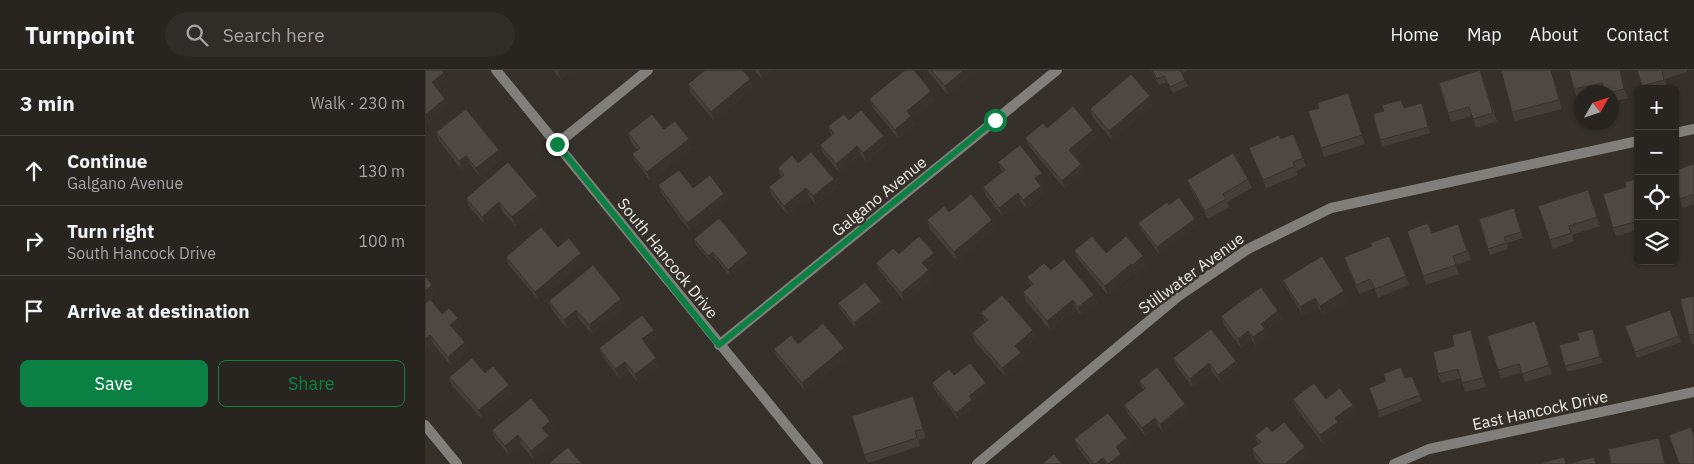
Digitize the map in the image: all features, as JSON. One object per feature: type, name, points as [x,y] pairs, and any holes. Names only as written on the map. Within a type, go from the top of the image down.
[{"type":"street","name":"South Hancock Drive","points":[[496,70],[818,464]]},
{"type":"street","points":[[557,144],[648,70]]},
{"type":"street","name":"Galgano Avenue","points":[[719,345],[1057,70]]},
{"type":"street","points":[[1679,132],[1694,129]]},
{"type":"street","name":"Stillwater Avenue","points":[[977,464],[1180,295],[1264,240],[1331,208],[1634,142]]},
{"type":"street","name":"East Hancock Drive","points":[[1394,464],[1429,449],[1694,392]]},
{"type":"street","points":[[425,425],[457,464]]},
{"type":"building","points":[[425,70],[442,70],[444,73],[432,82],[445,99],[425,115]]},
{"type":"building","points":[[705,70],[743,70],[750,79],[711,112],[688,84]]},
{"type":"building","points":[[905,70],[914,70],[931,91],[907,111],[911,116],[895,130],[869,99]]},
{"type":"building","points":[[931,70],[964,70],[945,86]]},
{"type":"building","points":[[1152,70],[1180,70],[1185,80],[1170,87],[1164,76],[1157,79]]},
{"type":"building","points":[[1480,70],[1493,113],[1473,119],[1469,107],[1448,113],[1439,83]]},
{"type":"building","points":[[1501,70],[1551,70],[1559,100],[1512,112]]},
{"type":"building","points":[[1569,70],[1620,70],[1624,89],[1619,90],[1619,85],[1602,85],[1602,83],[1574,85],[1574,89]]},
{"type":"building","points":[[1637,70],[1662,70],[1664,80],[1642,85]]},
{"type":"building","points":[[1131,74],[1150,96],[1109,131],[1090,109]]},
{"type":"building","points":[[1348,93],[1362,135],[1321,148],[1308,111],[1319,108],[1317,103]]},
{"type":"building","points":[[1401,100],[1404,108],[1422,103],[1428,127],[1380,140],[1373,114],[1384,111],[1382,105]]},
{"type":"building","points":[[1073,106],[1093,130],[1069,150],[1081,164],[1062,181],[1025,138],[1043,123],[1047,128]]},
{"type":"building","points":[[466,109],[499,150],[476,168],[466,156],[459,161],[436,132]]},
{"type":"building","points":[[861,110],[884,136],[863,153],[857,146],[836,164],[820,145],[834,133],[828,126],[844,114],[849,120]]},
{"type":"building","points":[[652,114],[664,129],[675,121],[689,139],[647,172],[632,154],[640,148],[628,133]]},
{"type":"building","points":[[1293,134],[1303,158],[1293,162],[1295,166],[1263,180],[1249,148],[1279,135],[1281,139]]},
{"type":"building","points":[[1020,145],[1042,173],[1035,178],[1041,186],[1023,200],[1018,193],[999,208],[983,187],[1005,170],[998,162]]},
{"type":"building","points":[[811,152],[834,179],[813,196],[806,188],[784,206],[769,187],[784,175],[778,168],[792,155],[798,163]]},
{"type":"building","points":[[1233,153],[1248,179],[1223,194],[1226,199],[1205,211],[1187,180]]},
{"type":"building","points":[[508,162],[537,196],[512,217],[499,202],[482,217],[466,198]]},
{"type":"building","points":[[1694,164],[1694,194],[1680,199],[1679,196],[1679,169]]},
{"type":"building","points":[[679,170],[693,188],[710,175],[724,194],[687,223],[658,185]]},
{"type":"building","points":[[1634,179],[1634,222],[1613,228],[1603,194],[1626,187],[1625,182]]},
{"type":"building","points":[[1588,190],[1597,217],[1569,226],[1571,233],[1550,240],[1538,206]]},
{"type":"building","points":[[971,194],[992,220],[954,252],[927,220],[944,206],[949,212]]},
{"type":"building","points":[[1179,197],[1195,219],[1157,247],[1138,223],[1167,202],[1169,205]]},
{"type":"building","points":[[1514,208],[1521,232],[1504,237],[1506,243],[1488,249],[1479,219]]},
{"type":"building","points":[[719,218],[748,253],[728,270],[713,252],[708,256],[694,239]]},
{"type":"building","points":[[1428,223],[1432,233],[1458,224],[1467,251],[1453,256],[1456,265],[1423,276],[1407,231]]},
{"type":"building","points":[[541,227],[558,247],[569,238],[581,253],[535,292],[506,257]]},
{"type":"building","points":[[919,236],[934,253],[922,263],[929,270],[901,293],[876,263],[893,248],[899,254]]},
{"type":"building","points":[[1092,236],[1106,253],[1126,236],[1143,256],[1105,286],[1074,251]]},
{"type":"building","points":[[1389,236],[1406,276],[1375,289],[1370,279],[1356,285],[1344,257],[1372,246],[1370,243]]},
{"type":"building","points":[[1322,256],[1344,291],[1320,306],[1315,298],[1300,307],[1283,280]]},
{"type":"building","points":[[1064,259],[1094,295],[1078,307],[1073,300],[1047,321],[1023,292],[1033,284],[1027,277],[1044,263],[1051,270]]},
{"type":"building","points":[[593,265],[621,299],[589,325],[576,310],[564,320],[549,301]]},
{"type":"building","points":[[425,276],[432,285],[425,291]]},
{"type":"building","points":[[865,282],[881,301],[854,323],[838,303]]},
{"type":"building","points":[[1261,287],[1278,311],[1261,324],[1265,329],[1253,337],[1248,331],[1238,339],[1221,316]]},
{"type":"building","points":[[1002,295],[1033,330],[1015,346],[1021,353],[1002,368],[972,333],[988,320],[981,313]]},
{"type":"building","points":[[1694,296],[1694,334],[1689,335],[1680,299]]},
{"type":"building","points":[[430,299],[442,314],[449,308],[458,318],[450,325],[465,342],[448,357],[430,335],[425,339],[425,304]]},
{"type":"building","points":[[1670,310],[1679,336],[1635,352],[1625,326]]},
{"type":"building","points":[[642,315],[654,330],[642,339],[656,358],[635,374],[625,362],[615,369],[599,348]]},
{"type":"building","points":[[1535,321],[1549,365],[1522,374],[1519,364],[1498,370],[1487,336]]},
{"type":"building","points":[[823,323],[844,348],[802,383],[774,349],[791,335],[798,344]]},
{"type":"building","points":[[1211,329],[1236,361],[1218,375],[1209,363],[1190,379],[1173,358]]},
{"type":"building","points":[[1593,329],[1600,357],[1565,366],[1559,345],[1579,340],[1577,333]]},
{"type":"building","points":[[1471,330],[1483,378],[1462,383],[1458,369],[1438,374],[1433,352],[1454,346],[1452,335]]},
{"type":"building","points":[[472,358],[485,373],[493,366],[509,385],[479,410],[449,377]]},
{"type":"building","points":[[970,363],[986,383],[969,396],[972,400],[956,413],[932,383],[949,369],[954,375]]},
{"type":"building","points":[[1157,367],[1185,404],[1160,424],[1155,418],[1142,428],[1124,405],[1146,388],[1139,381]]},
{"type":"building","points":[[1401,367],[1405,378],[1412,376],[1420,395],[1378,411],[1369,388],[1386,381],[1383,374]]},
{"type":"building","points":[[1314,383],[1326,399],[1340,388],[1353,405],[1335,418],[1338,422],[1320,435],[1293,399]]},
{"type":"building","points":[[913,396],[923,429],[915,431],[917,438],[864,455],[852,416]]},
{"type":"building","points":[[531,398],[550,421],[542,428],[549,436],[531,451],[518,435],[505,446],[492,430]]},
{"type":"building","points":[[1108,413],[1127,438],[1116,447],[1121,454],[1108,464],[1103,458],[1094,464],[1074,439]]},
{"type":"building","points":[[1284,422],[1305,447],[1285,464],[1264,464],[1252,449],[1261,442],[1255,436],[1267,426],[1272,432]]},
{"type":"building","points":[[1691,427],[1694,436],[1694,464],[1679,464],[1669,435]]},
{"type":"building","points":[[1659,438],[1665,464],[1611,464],[1608,449]]},
{"type":"building","points":[[568,447],[582,464],[548,464]]},
{"type":"building","points":[[1054,454],[1062,464],[1042,464]]},
{"type":"building","points":[[1564,457],[1566,464],[1542,464],[1542,463]]},
{"type":"building","points":[[1594,457],[1596,464],[1567,464]]},
{"type":"route","points":[[557,144],[719,345],[995,120]]}]
